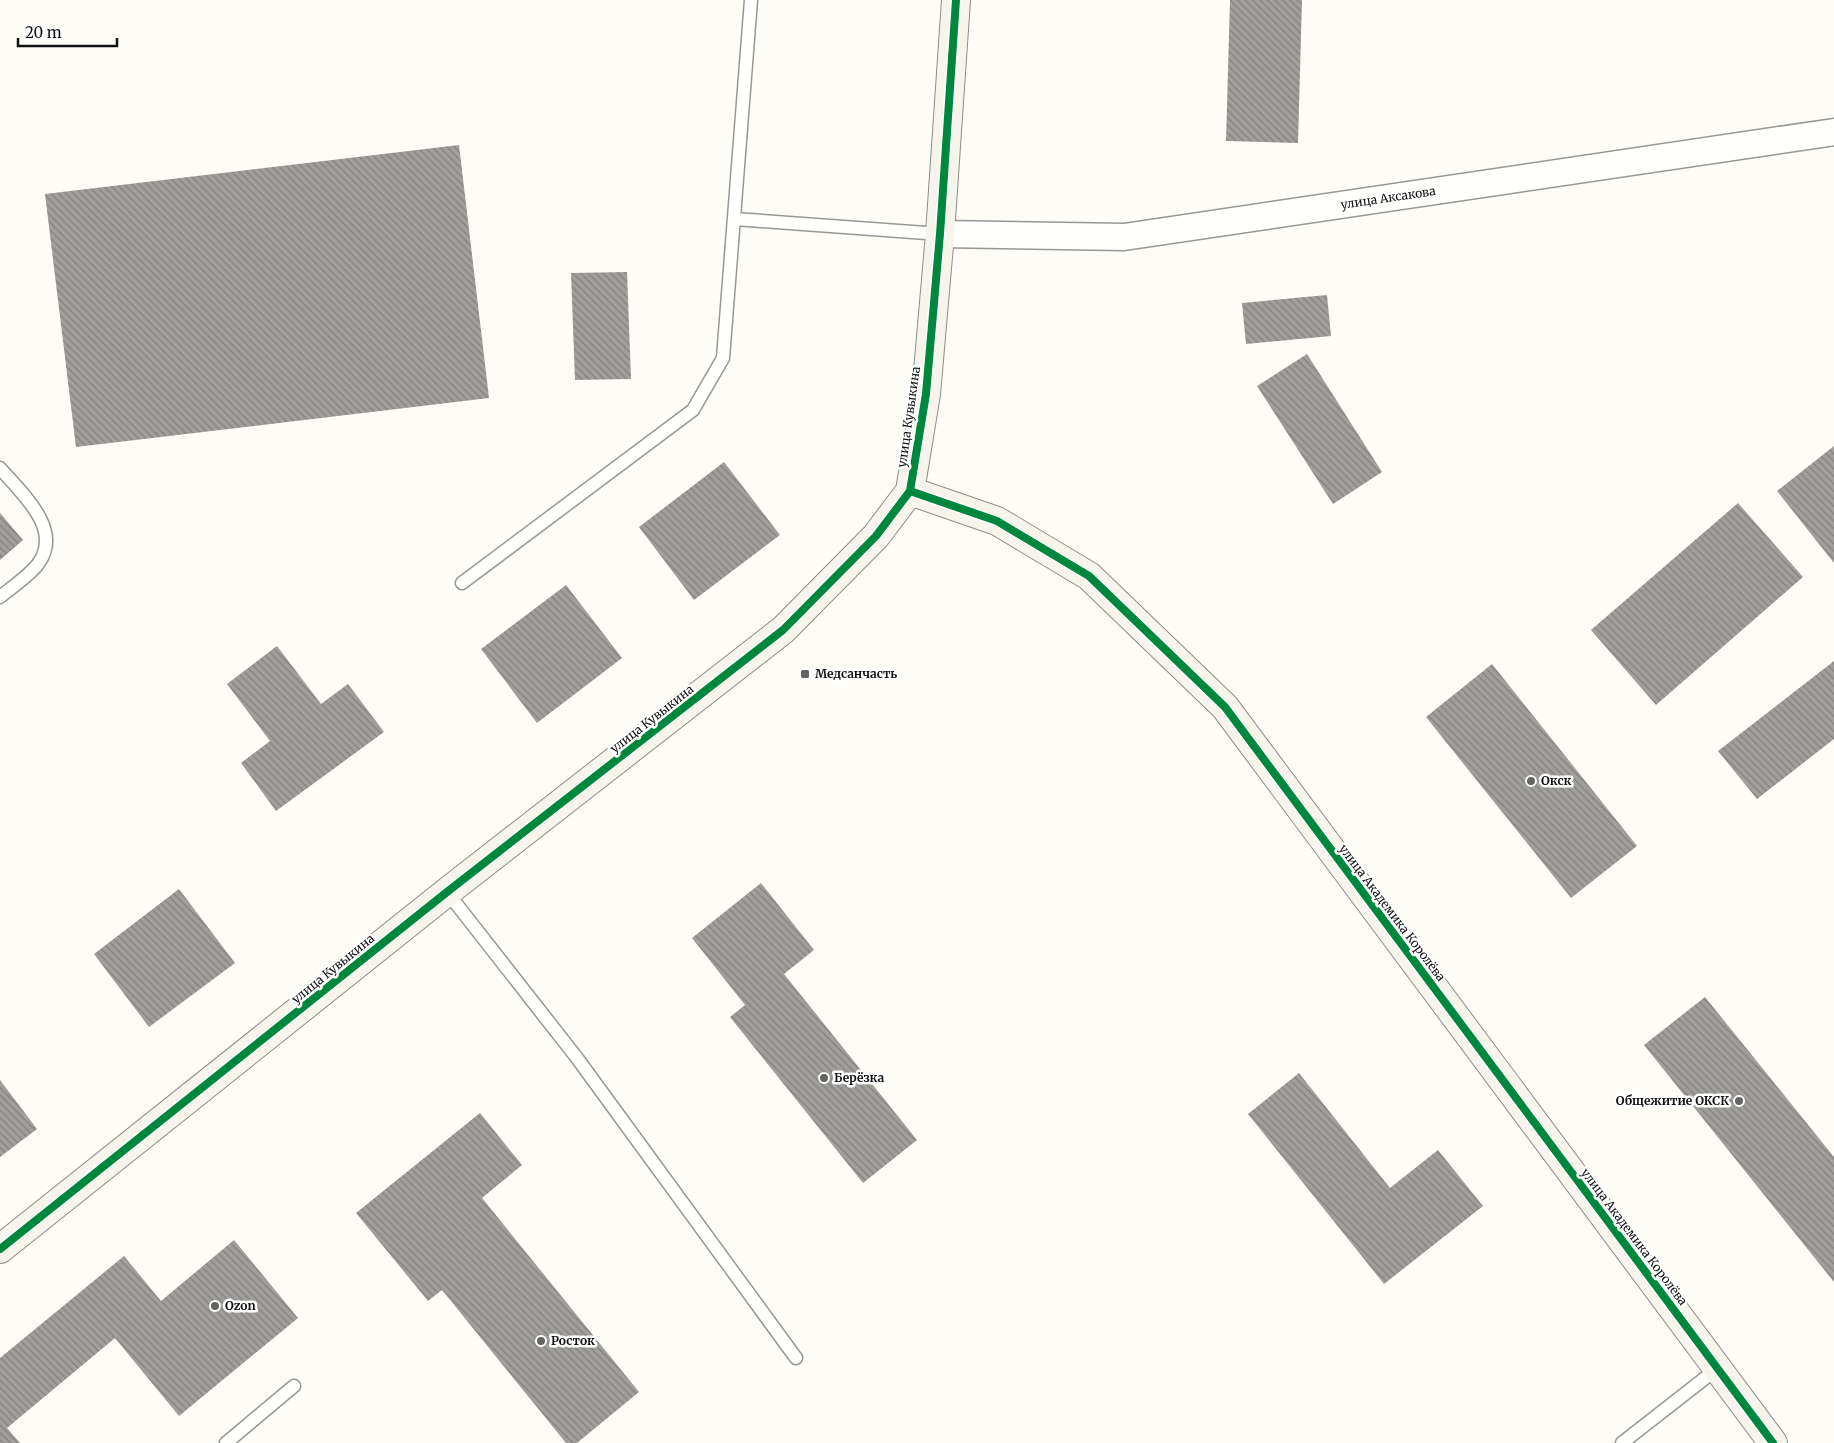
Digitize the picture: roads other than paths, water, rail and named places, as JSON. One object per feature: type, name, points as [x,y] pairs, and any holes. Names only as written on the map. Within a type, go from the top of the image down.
[{"type":"street","name":"улица Кувыкина","points":[[0,1249],[448,892],[783,630],[876,536],[910,491],[926,394],[940,234],[956,0]]},
{"type":"street","name":"улица Аксакова","points":[[940,234],[1124,236],[1834,132]]},
{"type":"street","name":"улица Академика Королёва","points":[[910,491],[997,520],[1089,576],[1225,707],[1773,1443]]},
{"type":"lane","points":[[462,583],[693,410],[724,358],[751,0]]},
{"type":"lane","points":[[735,220],[940,234]]},
{"type":"lane","points":[[0,468],[39,514],[45,527],[46,538],[45,551],[38,564],[0,598]]},
{"type":"lane","points":[[448,892],[577,1058],[796,1358]]},
{"type":"lane","points":[[1622,1443],[1718,1368]]},
{"type":"lane","points":[[226,1443],[294,1386]]},
{"type":"place","name":"Медсанчасть","points":[[805,674]]},
{"type":"place","name":"Окск","points":[[1531,781]]},
{"type":"place","name":"Берёзка","points":[[824,1078]]},
{"type":"place","name":"Общежитие ОКСК","points":[[1739,1101]]},
{"type":"place","name":"Ozon","points":[[215,1306]]},
{"type":"place","name":"Росток","points":[[541,1341]]}]
